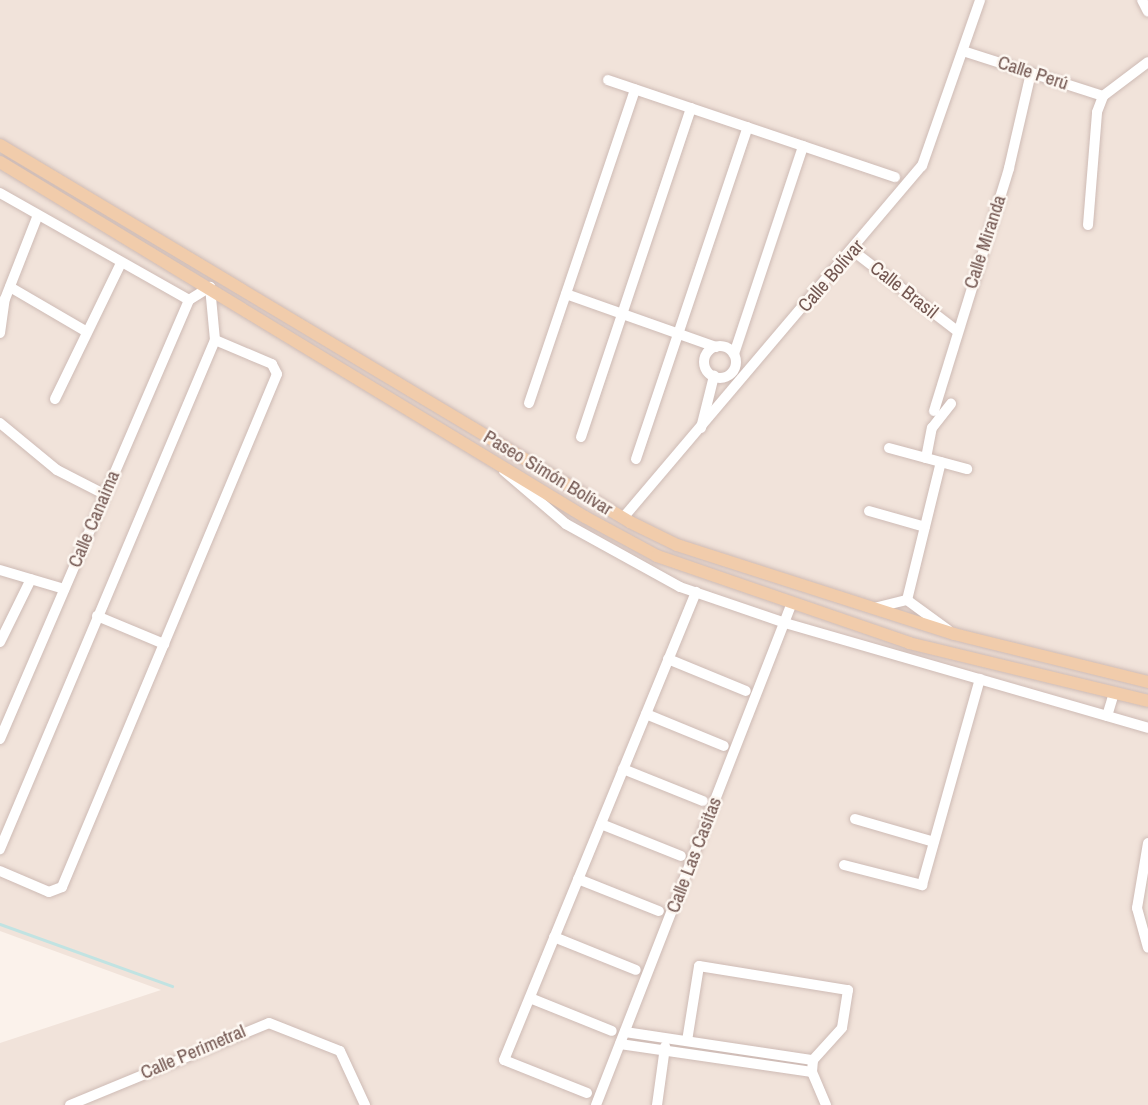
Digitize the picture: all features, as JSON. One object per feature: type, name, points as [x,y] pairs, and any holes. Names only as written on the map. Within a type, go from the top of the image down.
[{"type":"main road","name":"Paseo Simón Bolívar","points":[[0,145],[624,518],[713,559],[870,609],[954,634],[1148,682]]},
{"type":"main road","name":"Paseo Simón Bolívar","points":[[0,162],[499,466],[612,533],[686,569],[909,643],[1148,701]]},
{"type":"main road","points":[[210,288],[218,275]]},
{"type":"main road","points":[[612,533],[624,518]]},
{"type":"street","name":"Calle Bolívar","points":[[624,518],[922,166],[979,0]]},
{"type":"street","points":[[1142,0],[1148,12]]},
{"type":"street","name":"Calle Perú","points":[[963,51],[1103,96]]},
{"type":"street","points":[[1088,225],[1092,137],[1103,96],[1148,62]]},
{"type":"street","name":"Calle Miranda","points":[[934,411],[956,330],[1009,169],[1031,73]]},
{"type":"street","points":[[608,80],[895,177]]},
{"type":"street","points":[[529,403],[635,89]]},
{"type":"street","points":[[581,437],[691,108]]},
{"type":"street","points":[[636,459],[748,127]]},
{"type":"street","points":[[714,376],[731,373],[734,354],[803,146]]},
{"type":"street","points":[[0,193],[189,300],[210,288],[215,340],[0,849]]},
{"type":"street","points":[[0,334],[10,287],[38,215]]},
{"type":"street","name":"Calle Brasil","points":[[852,250],[956,330]]},
{"type":"street","points":[[55,399],[121,263]]},
{"type":"street","points":[[10,287],[87,332]]},
{"type":"street","points":[[566,294],[734,354]]},
{"type":"street","name":"Calle Canaima","points":[[0,739],[189,300]]},
{"type":"street","points":[[0,871],[49,892],[62,887],[277,374],[272,364],[215,340]]},
{"type":"street","points":[[701,428],[714,376],[704,362],[716,346]]},
{"type":"street","points":[[926,458],[932,428],[951,404]]},
{"type":"street","points":[[0,424],[57,470],[104,494]]},
{"type":"street","points":[[888,448],[967,469]]},
{"type":"street","points":[[907,600],[942,462]]},
{"type":"street","name":"Paseo Simón Bolívar","points":[[499,466],[517,486],[566,524],[695,592],[785,623],[1148,728]]},
{"type":"street","points":[[869,511],[925,527]]},
{"type":"street","points":[[0,570],[64,589]]},
{"type":"street","points":[[0,642],[31,579]]},
{"type":"street","points":[[587,1093],[504,1060],[695,592]]},
{"type":"street","points":[[870,609],[907,600],[954,634]]},
{"type":"street","name":"Calle Las Casitas","points":[[596,1105],[791,605]]},
{"type":"street","points":[[97,616],[164,644]]},
{"type":"street","points":[[668,659],[746,691]]},
{"type":"street","points":[[844,865],[922,885],[980,679]]},
{"type":"street","points":[[1108,716],[1114,693]]},
{"type":"street","points":[[646,714],[724,746]]},
{"type":"street","points":[[623,769],[702,801]]},
{"type":"street","points":[[855,819],[934,842]]},
{"type":"street","points":[[601,824],[681,856]]},
{"type":"street","points":[[1148,843],[1136,908],[1148,948]]},
{"type":"street","points":[[578,879],[659,911]]},
{"type":"street","points":[[554,937],[636,970]]},
{"type":"street","points":[[687,1041],[699,966],[848,990],[842,1028],[813,1060],[812,1072],[826,1105]]},
{"type":"street","points":[[530,998],[612,1031]]},
{"type":"street","name":"Calle Perimetral","points":[[70,1105],[269,1023],[340,1051],[365,1105]]},
{"type":"street","points":[[625,1032],[813,1060]]},
{"type":"street","points":[[657,1105],[666,1038]]},
{"type":"street","points":[[620,1044],[812,1072]]},
{"type":"shaded area","points":[[0,0],[1148,0],[1148,1105],[0,1105],[0,1043],[161,990],[0,931]]},
{"type":"waterway","points":[[0,924],[172,986]]}]
